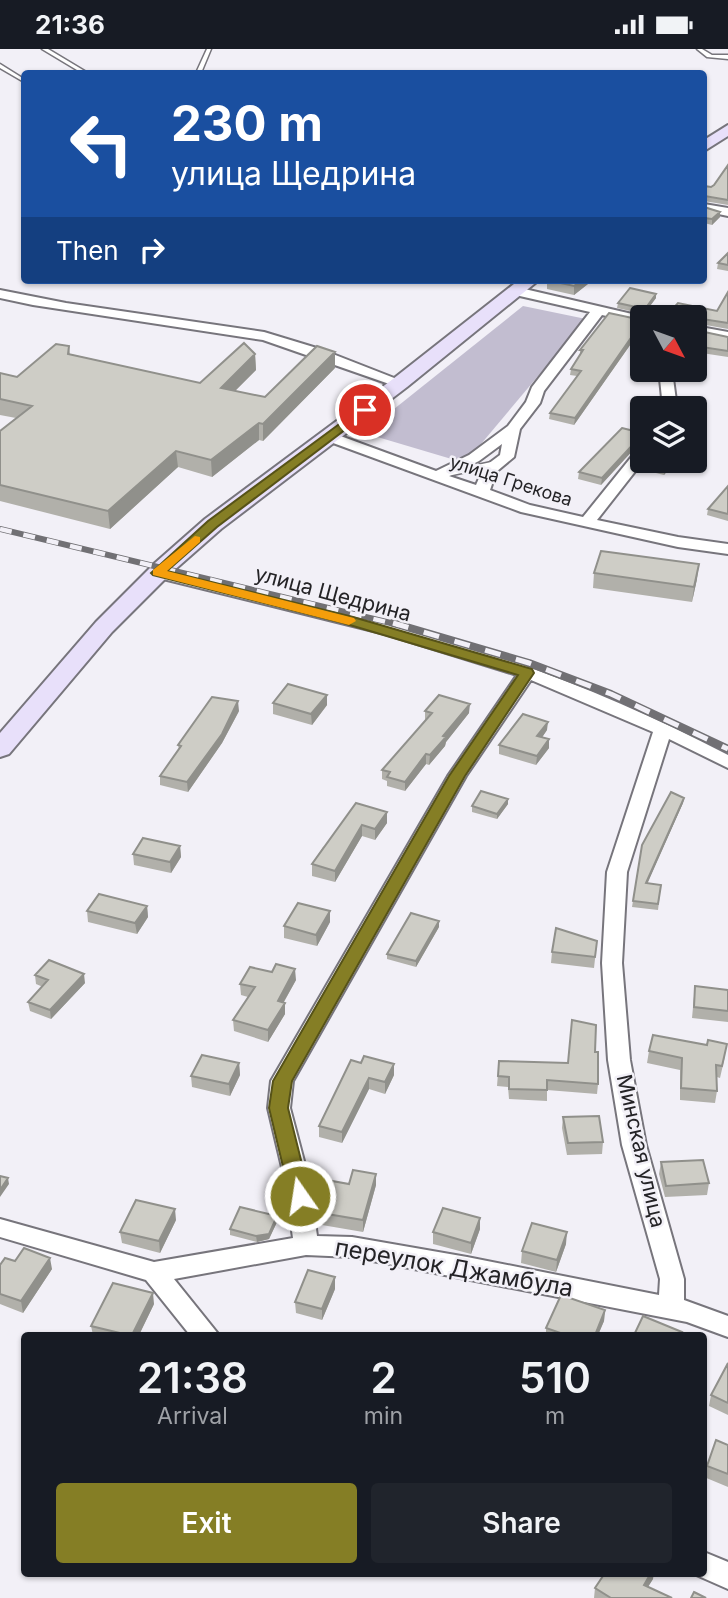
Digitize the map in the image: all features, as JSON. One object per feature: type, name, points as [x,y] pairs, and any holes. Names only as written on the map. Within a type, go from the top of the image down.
[{"type":"main road","points":[[707,145],[726,132]]},
{"type":"main road","points":[[0,749],[52,685],[157,573],[213,524],[330,437],[523,285]]},
{"type":"street","points":[[707,208],[728,212]]},
{"type":"street","points":[[523,285],[598,310],[630,317]]},
{"type":"street","points":[[0,295],[39,304],[261,336],[309,349],[365,373],[400,383]]},
{"type":"street","points":[[435,477],[474,459],[513,429],[533,403],[537,390],[598,310]]},
{"type":"street","points":[[707,333],[728,337]]},
{"type":"street","points":[[481,493],[489,470],[507,457],[513,429]]},
{"type":"street","name":"улица Грекова","points":[[330,437],[526,509],[728,549]]},
{"type":"street","points":[[586,523],[630,468]]},
{"type":"street","name":"улица Щедрина","points":[[157,573],[348,620],[527,673],[663,730],[728,762]]},
{"type":"street","points":[[306,1245],[297,1180],[279,1108],[282,1081],[457,776],[527,673]]},
{"type":"street","name":"Минская улица","points":[[663,730],[617,872],[612,963],[619,1060],[634,1145],[671,1279],[671,1308]]},
{"type":"street","points":[[0,1228],[154,1272],[203,1332]]},
{"type":"street","name":"переулок Джамбула","points":[[154,1272],[224,1262],[306,1245],[352,1247],[671,1308]]},
{"type":"street","points":[[671,1308],[728,1327]]},
{"type":"street","points":[[707,1566],[728,1576]]},
{"type":"lane","points":[[44,49],[80,70]]},
{"type":"lane","points":[[199,70],[209,49]]},
{"type":"lane","points":[[699,49],[703,54],[713,57],[728,57]]},
{"type":"lane","points":[[0,66],[21,79]]},
{"type":"lane","points":[[435,477],[497,463]]},
{"type":"shaded area","points":[[523,306],[586,319],[465,463],[364,433]]},
{"type":"building","points":[[728,165],[728,200],[707,196],[707,186],[714,185]]},
{"type":"building","points":[[707,208],[720,212],[712,219],[707,218]]},
{"type":"building","points":[[728,253],[728,265],[718,263]]},
{"type":"building","points":[[630,288],[656,294],[648,305],[618,303]]},
{"type":"building","points":[[728,292],[728,323],[707,320],[707,309],[717,311]]},
{"type":"building","points":[[609,313],[630,317],[630,339],[575,418],[550,413],[581,371],[571,369],[583,350],[580,350]]},
{"type":"building","points":[[707,333],[728,337],[728,351],[707,348]]},
{"type":"building","points":[[244,343],[255,354],[221,388],[265,397],[317,346],[335,352],[263,424],[259,423],[211,460],[176,451],[108,511],[0,485],[0,431],[32,406],[0,399],[0,373],[17,377],[56,344],[69,346],[68,354],[200,383]]},
{"type":"building","points":[[622,428],[630,430],[630,448],[602,478],[579,472]]},
{"type":"building","points":[[728,486],[728,514],[708,509]]},
{"type":"building","points":[[601,551],[699,564],[694,587],[594,573]]},
{"type":"building","points":[[288,684],[327,695],[311,714],[273,703]]},
{"type":"building","points":[[439,695],[470,704],[443,736],[446,737],[430,755],[426,754],[405,782],[387,777],[390,772],[382,770],[432,713],[425,711]]},
{"type":"building","points":[[212,697],[238,701],[222,734],[187,782],[160,776],[181,746],[178,745]]},
{"type":"building","points":[[523,714],[548,722],[537,736],[549,739],[537,756],[499,745]]},
{"type":"building","points":[[481,791],[508,799],[497,814],[472,806]]},
{"type":"building","points":[[671,792],[684,798],[646,883],[661,885],[658,904],[633,901],[642,845]]},
{"type":"building","points":[[356,803],[387,812],[375,829],[362,825],[335,871],[312,864]]},
{"type":"building","points":[[143,838],[180,846],[170,862],[133,854]]},
{"type":"building","points":[[99,894],[147,906],[135,923],[87,911]]},
{"type":"building","points":[[298,903],[330,911],[316,935],[284,926]]},
{"type":"building","points":[[411,913],[439,921],[416,961],[387,954]]},
{"type":"building","points":[[556,928],[597,941],[595,957],[552,952]]},
{"type":"building","points":[[49,960],[84,974],[50,1010],[28,1002],[48,980],[35,975]]},
{"type":"building","points":[[276,964],[295,969],[278,1001],[285,1003],[268,1030],[233,1020],[255,987],[240,984],[250,967],[272,972]]},
{"type":"building","points":[[695,986],[728,990],[728,1011],[694,1007]]},
{"type":"building","points":[[572,1020],[596,1025],[598,1084],[547,1080],[547,1090],[509,1089],[509,1077],[498,1076],[499,1061],[568,1063]]},
{"type":"building","points":[[653,1035],[707,1045],[708,1040],[727,1044],[722,1066],[716,1065],[717,1091],[681,1088],[682,1058],[649,1051]]},
{"type":"building","points":[[202,1055],[239,1063],[229,1084],[191,1076]]},
{"type":"building","points":[[364,1056],[394,1064],[385,1082],[369,1078],[342,1132],[319,1126],[351,1060],[361,1063]]},
{"type":"building","points":[[599,1116],[603,1142],[568,1143],[563,1117]]},
{"type":"building","points":[[703,1160],[709,1183],[666,1186],[661,1162]]},
{"type":"building","points":[[353,1170],[376,1174],[363,1220],[321,1213],[332,1181],[349,1184]]},
{"type":"building","points":[[0,1176],[8,1178],[0,1190]]},
{"type":"building","points":[[136,1200],[175,1209],[159,1241],[120,1232]]},
{"type":"building","points":[[240,1207],[277,1216],[269,1234],[256,1236],[230,1229]]},
{"type":"building","points":[[443,1208],[480,1218],[471,1243],[433,1232]]},
{"type":"building","points":[[532,1223],[567,1232],[557,1260],[522,1251]]},
{"type":"building","points":[[24,1248],[50,1258],[21,1301],[0,1294],[0,1265],[5,1258],[15,1261]]},
{"type":"building","points":[[308,1270],[335,1277],[322,1309],[295,1302]]},
{"type":"building","points":[[113,1283],[153,1293],[134,1332],[116,1332],[91,1326]]},
{"type":"building","points":[[561,1295],[605,1310],[596,1332],[557,1332],[546,1328]]},
{"type":"building","points":[[643,1316],[682,1332],[635,1332]]},
{"type":"building","points":[[728,1363],[728,1403],[711,1395]]},
{"type":"building","points":[[716,1440],[728,1445],[728,1474],[707,1466]]},
{"type":"building","points":[[602,1577],[649,1577],[644,1585],[672,1598],[611,1598],[595,1588]]},
{"type":"building","points":[[694,1592],[706,1598],[691,1598]]},
{"type":"railway","points":[[0,529],[399,625]]},
{"type":"railway","points":[[393,623],[529,663],[611,694],[728,749]]},
{"type":"slow traffic","points":[[195,540],[157,573],[349,621]]},
{"type":"route","points":[[300,1196],[279,1108],[282,1081],[457,776],[527,673],[348,620],[157,573],[213,524],[365,410]]}]
